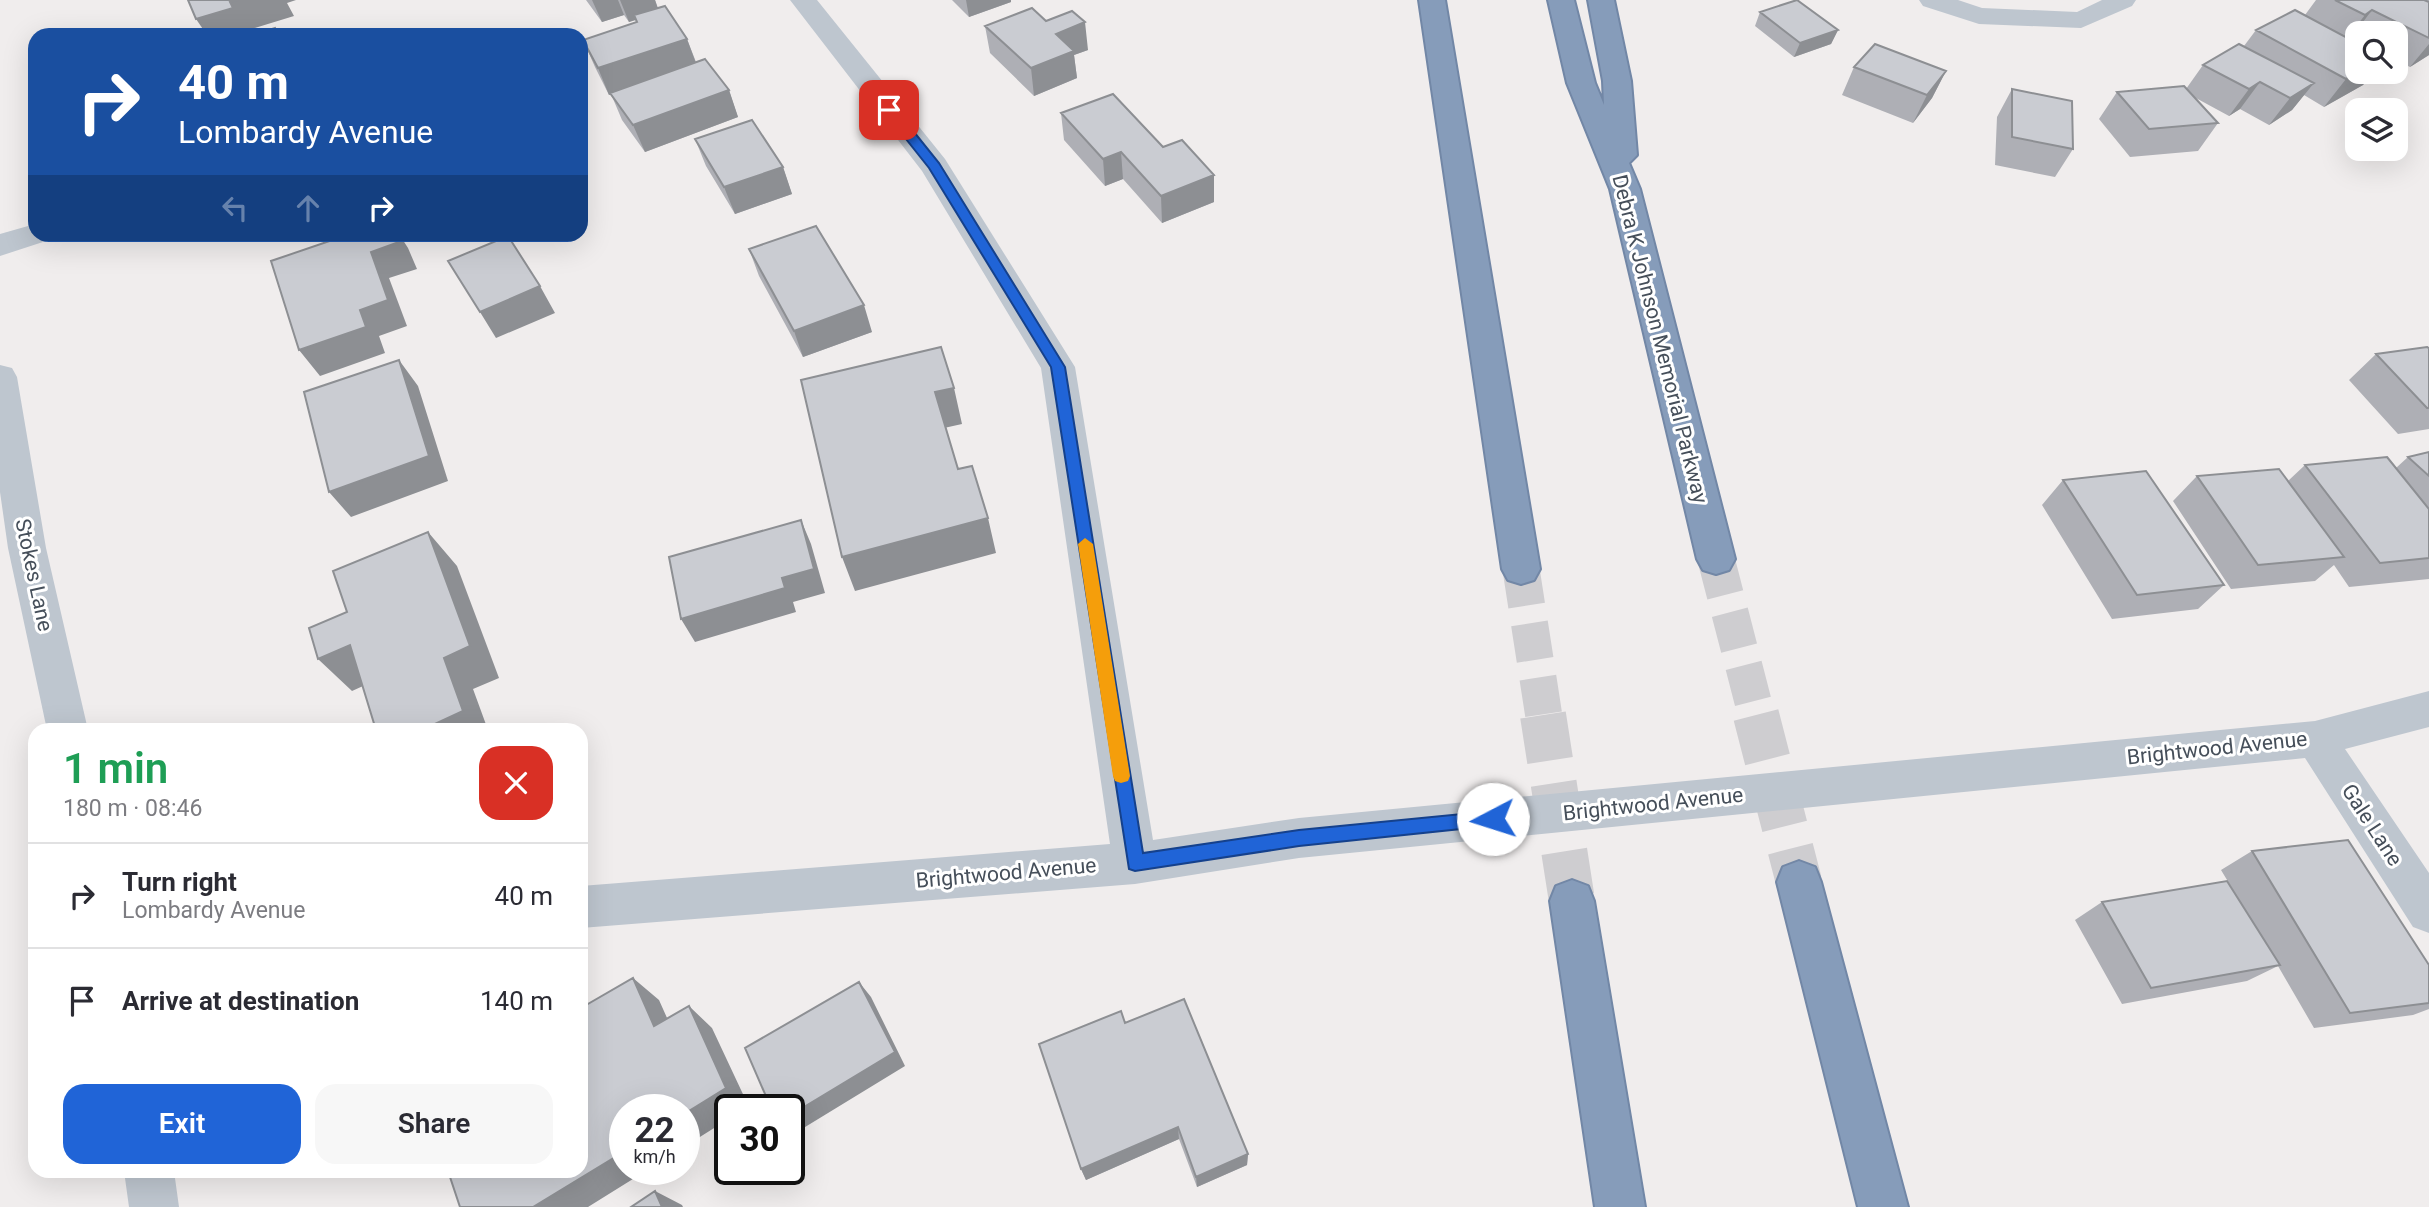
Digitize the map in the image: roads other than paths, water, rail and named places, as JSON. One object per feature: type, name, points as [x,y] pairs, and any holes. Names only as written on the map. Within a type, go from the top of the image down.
[{"type":"highway","points":[[1432,0],[1521,569]]},
{"type":"highway","name":"Debra K Johnson Memorial Parkway","points":[[1561,0],[1581,83],[1625,189],[1716,559]]},
{"type":"highway","points":[[1601,0],[1617,81],[1625,189]]},
{"type":"highway","points":[[1799,882],[1883,1207]]},
{"type":"highway","points":[[1572,901],[1620,1207]]},
{"type":"street","points":[[803,0],[934,166],[1058,367],[1135,863]]},
{"type":"street","points":[[1932,0],[1979,16],[2081,20],[2123,0]]},
{"type":"street","points":[[0,245],[28,236]]},
{"type":"street","name":"Stokes Lane","points":[[0,377],[13,556],[66,723]]},
{"type":"street","name":"Brightwood Avenue","points":[[588,906],[1135,863],[1299,838],[2315,739],[2429,709]]},
{"type":"street","name":"Gale Lane","points":[[2315,739],[2429,912]]},
{"type":"street","points":[[150,1178],[154,1207]]},
{"type":"tunnel","points":[[1716,559],[1757,717]]},
{"type":"tunnel","points":[[1521,569],[1544,717]]},
{"type":"tunnel","points":[[1543,715],[1572,901]]},
{"type":"tunnel","points":[[1756,715],[1799,882]]}]
